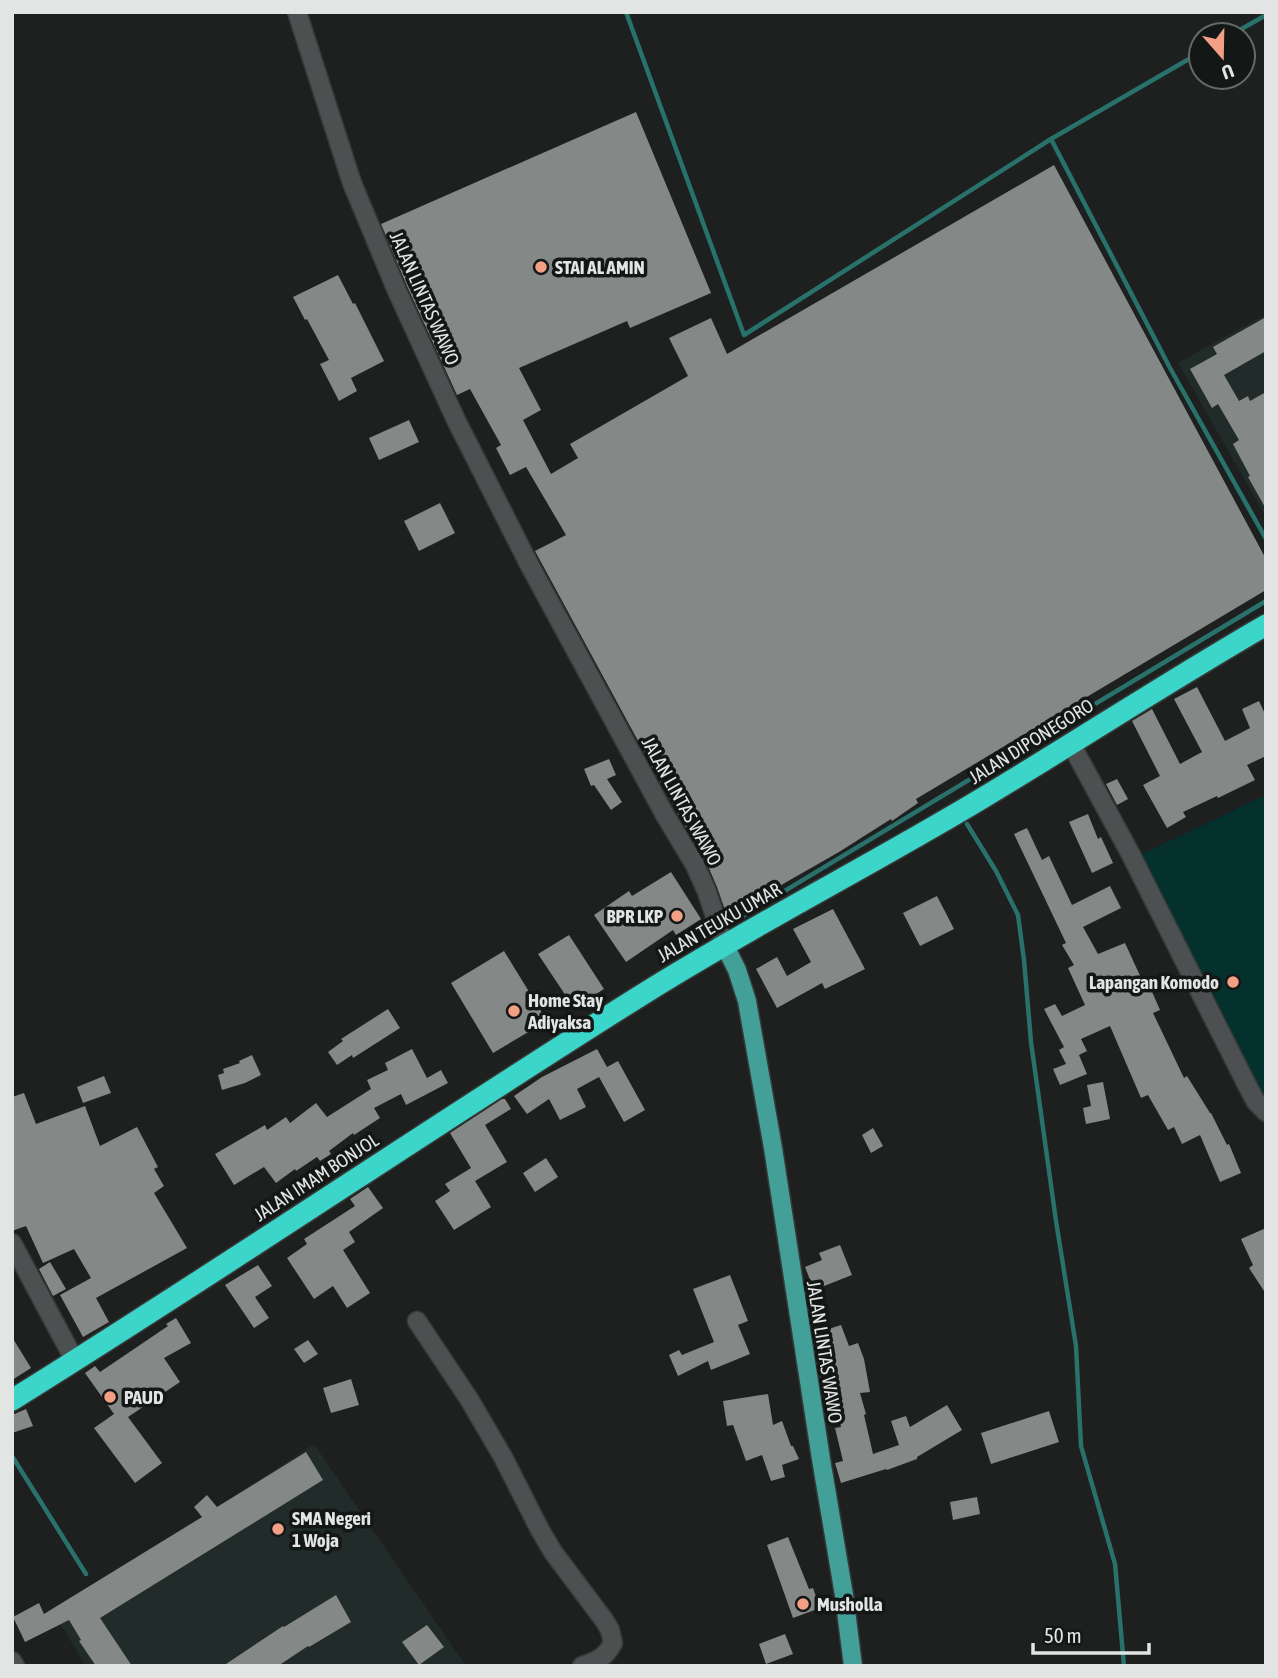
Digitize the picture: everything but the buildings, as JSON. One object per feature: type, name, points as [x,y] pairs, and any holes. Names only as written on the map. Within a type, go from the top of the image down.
[{"type":"highway","name":"JALAN DIPONEGORO","points":[[817,892],[979,800],[1193,667],[1266,625]]},
{"type":"highway","name":"JALAN TEUKU UMAR","points":[[645,993],[724,944],[817,892]]},
{"type":"highway","name":"JALAN IMAM BONJOL","points":[[12,1400],[645,993]]},
{"type":"main road","name":"JALAN LINTAS WAWO","points":[[724,944],[737,970],[747,1001],[773,1148],[853,1666]]},
{"type":"street","name":"JALAN LINTAS WAWO","points":[[298,12],[352,183],[397,291],[451,409],[530,566],[698,872],[724,944]]},
{"type":"street","points":[[1071,744],[1130,853],[1248,1087],[1256,1102],[1266,1112]]},
{"type":"street","points":[[12,1243],[75,1361]]},
{"type":"street","points":[[417,1321],[483,1422],[540,1530],[610,1630],[613,1643],[609,1650],[600,1660],[583,1666]]},
{"type":"street","points":[[12,1661],[15,1666]]},
{"type":"shaded area","points":[[1266,314],[1266,517],[1178,363]]},
{"type":"shaded area","name":"Lapangan Komodo","points":[[1266,795],[1266,1106],[1136,857]]},
{"type":"shaded area","name":"SMA Negeri 1 Woja","points":[[314,1444],[466,1666],[86,1666],[54,1614]]},
{"type":"waterway","points":[[626,12],[744,335],[1051,139],[1170,368],[1266,539]]},
{"type":"waterway","points":[[1256,21],[1266,15]]},
{"type":"waterway","points":[[1051,139],[1187,60]]},
{"type":"waterway","points":[[733,922],[1266,601]]},
{"type":"waterway","points":[[967,824],[996,871],[1018,915],[1031,1042],[1076,1346],[1081,1446],[1115,1564],[1124,1666]]},
{"type":"waterway","points":[[12,1456],[86,1574]]},
{"type":"place","name":"STAI AL AMIN","points":[[541,267]]},
{"type":"place","name":"BPR LKP","points":[[677,916]]},
{"type":"place","name":"Lapangan Komodo","points":[[1233,982]]},
{"type":"place","name":"Home Stay Adiyaksa","points":[[514,1011]]},
{"type":"place","name":"PAUD","points":[[110,1397]]},
{"type":"place","name":"SMA Negeri 1 Woja","points":[[278,1529]]},
{"type":"place","name":"Musholla","points":[[803,1604]]}]
